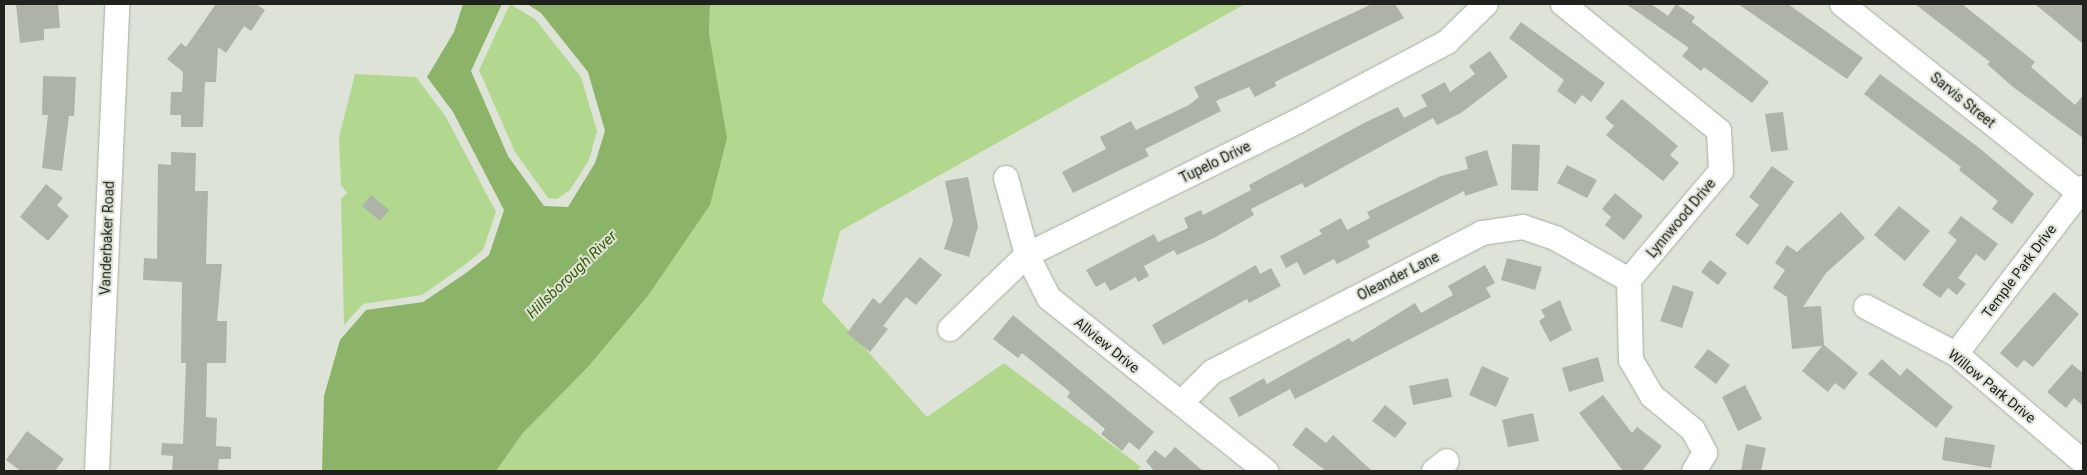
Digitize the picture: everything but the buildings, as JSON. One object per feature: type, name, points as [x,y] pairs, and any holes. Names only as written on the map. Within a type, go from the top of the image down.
[{"type":"street","name":"Vanderbaker Road","points":[[97,471],[117,4]]},
{"type":"street","name":"Tupelo Drive","points":[[950,329],[1027,255],[1298,121],[1446,42],[1486,4]]},
{"type":"street","name":"Lynnwood Drive","points":[[1563,4],[1720,131],[1722,171],[1629,280]]},
{"type":"street","name":"Sarvis Street","points":[[1842,4],[2082,192]]},
{"type":"street","name":"Allview Drive","points":[[1006,178],[1027,255],[1048,298],[1266,471]]},
{"type":"street","name":"Temple Park Drive","points":[[1956,354],[2082,192]]},
{"type":"street","name":"Oleander Lane","points":[[1181,403],[1212,372],[1482,234],[1523,227],[1557,239],[1629,280]]},
{"type":"street","points":[[1629,280],[1631,360],[1652,396],[1693,430],[1705,453],[1694,471]]},
{"type":"street","name":"Willow Park Drive","points":[[1866,307],[1956,354],[2083,462]]},
{"type":"shaded area","points":[[510,4],[535,19],[581,77],[597,131],[589,160],[570,190],[557,199],[548,198],[515,152],[479,70]]},
{"type":"shaded area","points":[[710,4],[1245,4],[840,231],[822,301],[927,417],[1004,363],[1141,467],[1137,471],[496,471],[523,433],[587,368],[647,297],[709,34]]},
{"type":"shaded area","points":[[355,74],[416,77],[446,117],[496,212],[483,250],[462,267],[422,295],[363,304],[344,325],[341,199],[347,193],[341,185],[339,137]]},
{"type":"water","name":"Hillsborough River","points":[[463,4],[502,4],[471,71],[508,156],[544,206],[568,207],[595,163],[605,131],[588,72],[541,13],[527,4],[710,4],[709,34],[727,138],[710,205],[647,297],[587,368],[523,433],[496,471],[322,471],[324,396],[340,340],[366,310],[423,302],[489,255],[504,210],[453,112],[427,77],[454,32]]}]
